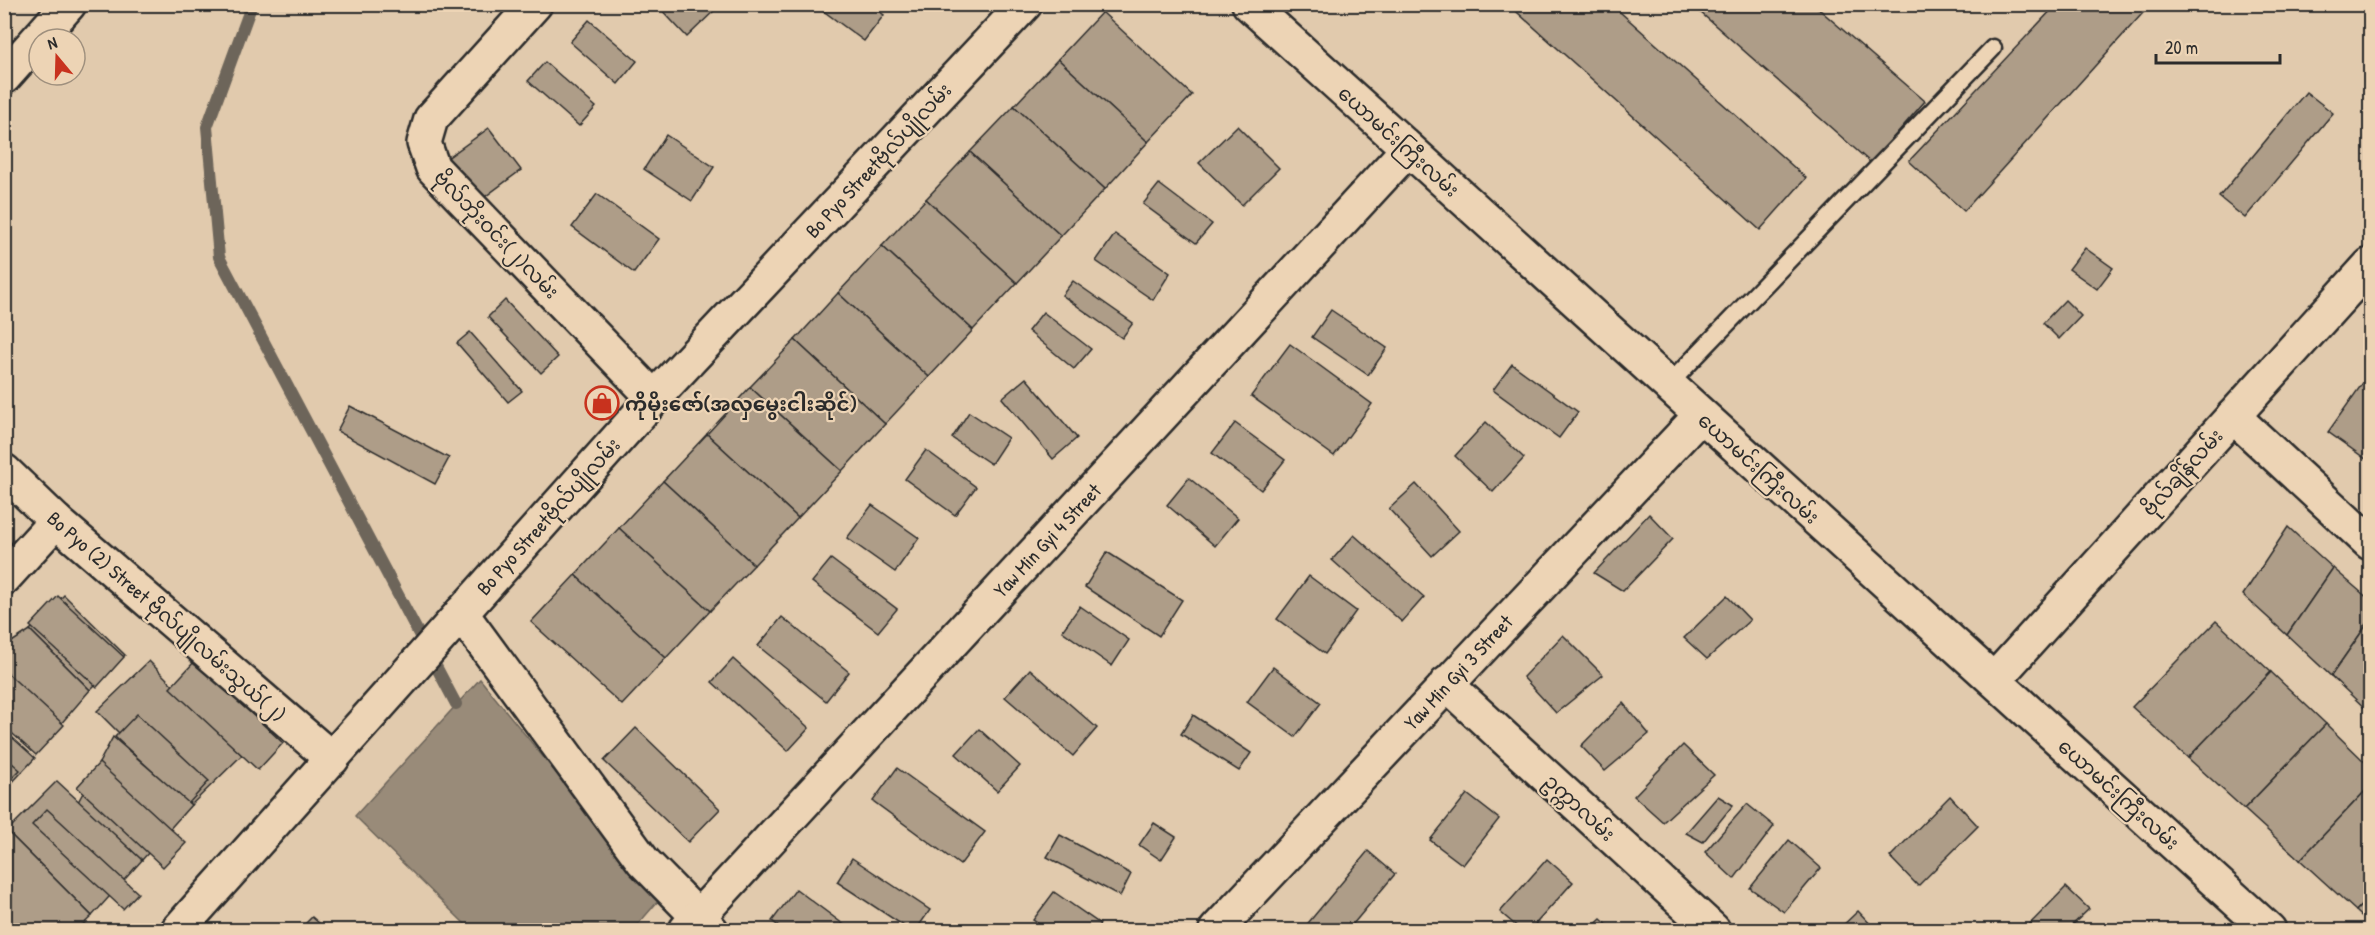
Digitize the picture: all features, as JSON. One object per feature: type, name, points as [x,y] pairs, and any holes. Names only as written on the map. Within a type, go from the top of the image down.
[{"type":"street","points":[[4,77],[69,4]]},
{"type":"street","name":"ဗိုလ်ဘိုးဝင်း(၂)လမ်း","points":[[535,4],[431,119],[424,143],[433,168],[654,398]]},
{"type":"street","name":"Bo Pyo Streetဗိုလ်ပျိုလမ်း","points":[[178,930],[654,398],[1025,4]]},
{"type":"street","name":"ယောမင်းကြီးလမ်း","points":[[1249,4],[2269,930]]},
{"type":"street","name":"Yaw Min Gyi 4 Street","points":[[698,926],[1408,149]]},
{"type":"street","name":"ဗိုလ်ချိန်လမ်း","points":[[1994,680],[2370,265]]},
{"type":"street","name":"Yaw Min Gyi 3 Street","points":[[1216,930],[1701,415]]},
{"type":"street","points":[[2233,416],[2370,543]]},
{"type":"street","name":"Bo Pyo (2) Street ဗိုလ်ပျိုလမ်းသွယ်(၂)","points":[[4,471],[56,521],[332,759]]},
{"type":"street","points":[[4,578],[56,521]]},
{"type":"street","points":[[461,613],[642,861],[698,926]]},
{"type":"street","name":"ဥက္ကာလမ်း","points":[[1446,684],[1713,930]]},
{"type":"lane","points":[[1668,385],[1994,48]]},
{"type":"shaded area","points":[[480,679],[659,900],[633,930],[471,930],[355,816]]},
{"type":"building","points":[[656,4],[721,4],[687,37]]},
{"type":"building","points":[[814,4],[870,4],[884,15],[864,41]]},
{"type":"building","points":[[1508,4],[1611,4],[1806,178],[1760,230]]},
{"type":"building","points":[[1691,4],[1813,4],[1925,101],[1871,163]]},
{"type":"building","points":[[2057,4],[2151,4],[1964,211],[1909,161]]},
{"type":"building","points":[[1102,12],[1192,95],[1148,142],[1058,59]]},
{"type":"building","points":[[589,20],[637,61],[618,84],[570,42]]},
{"type":"building","points":[[1058,59],[1148,142],[1105,189],[1014,106]]},
{"type":"building","points":[[545,62],[596,107],[579,126],[528,81]]},
{"type":"building","points":[[2306,92],[2333,113],[2245,218],[2219,197]]},
{"type":"building","points":[[1014,106],[1105,189],[1061,236],[970,152]]},
{"type":"building","points":[[1237,126],[1279,168],[1242,205],[1199,163]]},
{"type":"building","points":[[489,128],[521,170],[478,202],[446,159]]},
{"type":"building","points":[[666,135],[714,167],[692,201],[644,169]]},
{"type":"building","points":[[970,152],[1061,236],[1017,283],[926,199]]},
{"type":"building","points":[[1159,184],[1212,224],[1196,243],[1143,204]]},
{"type":"building","points":[[597,194],[659,239],[634,273],[572,227]]},
{"type":"building","points":[[926,199],[1017,283],[973,330],[882,246]]},
{"type":"building","points":[[1115,234],[1170,273],[1153,300],[1096,261]]},
{"type":"building","points":[[882,246],[973,330],[929,377],[838,293]]},
{"type":"building","points":[[2085,248],[2113,268],[2097,289],[2069,269]]},
{"type":"building","points":[[1073,281],[1133,323],[1122,338],[1062,295]]},
{"type":"building","points":[[838,293],[929,377],[885,424],[795,340]]},
{"type":"building","points":[[505,300],[558,357],[541,373],[488,317]]},
{"type":"building","points":[[2065,300],[2081,316],[2059,339],[2043,323]]},
{"type":"building","points":[[1331,310],[1387,348],[1368,375],[1312,337]]},
{"type":"building","points":[[1043,312],[1091,349],[1074,369],[1028,331]]},
{"type":"building","points":[[470,332],[522,391],[508,402],[457,343]]},
{"type":"building","points":[[795,340],[885,424],[842,471],[750,387]]},
{"type":"building","points":[[1290,344],[1372,404],[1334,456],[1251,396]]},
{"type":"building","points":[[1512,364],[1578,412],[1559,438],[1493,390]]},
{"type":"building","points":[[1026,378],[1077,438],[1053,459],[1002,398]]},
{"type":"building","points":[[2362,384],[2370,391],[2370,462],[2328,432]]},
{"type":"building","points":[[750,387],[842,471],[798,518],[707,434]]},
{"type":"building","points":[[350,406],[449,458],[435,484],[337,431]]},
{"type":"building","points":[[969,412],[1008,438],[991,464],[952,438]]},
{"type":"building","points":[[1486,422],[1524,458],[1493,492],[1455,456]]},
{"type":"building","points":[[1235,423],[1285,460],[1261,490],[1212,453]]},
{"type":"building","points":[[707,434],[798,518],[754,565],[663,481]]},
{"type":"building","points":[[926,450],[976,487],[955,515],[905,479]]},
{"type":"building","points":[[1189,478],[1238,518],[1215,546],[1167,505]]},
{"type":"building","points":[[663,481],[754,565],[710,611],[619,528]]},
{"type":"building","points":[[1416,484],[1459,531],[1432,556],[1389,509]]},
{"type":"building","points":[[872,505],[919,538],[895,572],[847,538]]},
{"type":"building","points":[[1649,514],[1673,539],[1623,591],[1594,573]]},
{"type":"building","points":[[2288,527],[2333,568],[2287,635],[2243,595]]},
{"type":"building","points":[[619,528],[710,611],[666,658],[575,575]]},
{"type":"building","points":[[1354,535],[1424,597],[1402,622],[1332,560]]},
{"type":"building","points":[[1107,552],[1182,600],[1159,636],[1085,587]]},
{"type":"building","points":[[831,559],[897,609],[878,632],[812,582]]},
{"type":"building","points":[[2333,568],[2370,600],[2370,620],[2331,676],[2287,635]]},
{"type":"building","points":[[575,575],[666,658],[622,705],[531,622]]},
{"type":"building","points":[[1309,576],[1356,611],[1325,654],[1277,619]]},
{"type":"building","points":[[64,595],[125,655],[90,690],[30,630]]},
{"type":"building","points":[[58,596],[124,657],[97,687],[30,626]]},
{"type":"building","points":[[1727,596],[1750,620],[1707,659],[1684,638]]},
{"type":"building","points":[[1080,606],[1129,640],[1112,666],[1062,631]]},
{"type":"building","points":[[782,617],[849,672],[826,701],[758,646]]},
{"type":"building","points":[[2370,620],[2370,713],[2331,676]]},
{"type":"building","points":[[2216,621],[2271,672],[2188,758],[2132,707]]},
{"type":"building","points":[[30,630],[90,690],[47,740],[4,695],[4,647]]},
{"type":"building","points":[[1563,635],[1603,675],[1556,713],[1523,677]]},
{"type":"building","points":[[733,659],[809,728],[788,751],[712,682]]},
{"type":"building","points":[[149,661],[242,755],[191,805],[97,711]]},
{"type":"building","points":[[195,661],[283,743],[258,770],[170,688]]},
{"type":"building","points":[[1273,667],[1321,703],[1295,737],[1247,702]]},
{"type":"building","points":[[1030,669],[1097,728],[1073,756],[1005,697]]},
{"type":"building","points":[[4,670],[64,725],[36,755],[4,726]]},
{"type":"building","points":[[2271,672],[2326,724],[2244,809],[2188,758]]},
{"type":"building","points":[[1623,703],[1649,734],[1605,771],[1581,746]]},
{"type":"building","points":[[137,714],[209,781],[188,804],[115,737]]},
{"type":"building","points":[[1193,715],[1251,753],[1239,771],[1181,734]]},
{"type":"building","points":[[2326,724],[2370,767],[2370,786],[2300,860],[2244,809]]},
{"type":"building","points":[[636,728],[720,809],[688,842],[604,761]]},
{"type":"building","points":[[979,729],[1020,766],[997,791],[956,754]]},
{"type":"building","points":[[4,730],[35,758],[9,786],[4,781]]},
{"type":"building","points":[[113,737],[191,805],[142,860],[78,802]]},
{"type":"building","points":[[1683,745],[1714,775],[1663,822],[1634,796]]},
{"type":"building","points":[[4,756],[20,770],[4,786]]},
{"type":"building","points":[[99,763],[186,843],[163,867],[77,787]]},
{"type":"building","points":[[897,768],[985,832],[960,865],[873,801]]},
{"type":"building","points":[[57,781],[142,860],[92,916],[7,831]]},
{"type":"building","points":[[2370,786],[2370,896],[2356,911],[2300,860]]},
{"type":"building","points":[[1467,794],[1499,819],[1463,865],[1430,840]]},
{"type":"building","points":[[1718,796],[1733,805],[1703,842],[1686,833]]},
{"type":"building","points":[[1950,796],[1978,826],[1918,886],[1890,857]]},
{"type":"building","points":[[1747,804],[1774,826],[1734,879],[1705,852]]},
{"type":"building","points":[[47,809],[138,893],[123,909],[32,825]]},
{"type":"building","points":[[1154,823],[1176,837],[1161,860],[1139,845]]},
{"type":"building","points":[[7,831],[92,916],[77,930],[4,930],[4,833]]},
{"type":"building","points":[[1060,835],[1131,874],[1120,896],[1047,857]]},
{"type":"building","points":[[1789,840],[1821,868],[1784,912],[1750,888]]},
{"type":"building","points":[[1368,851],[1395,874],[1348,930],[1308,930],[1304,928]]},
{"type":"building","points":[[852,858],[930,910],[916,930],[910,930],[837,882]]},
{"type":"building","points":[[1547,859],[1573,882],[1530,930],[1521,930],[1500,912]]},
{"type":"building","points":[[2066,887],[2089,909],[2067,930],[2024,930]]},
{"type":"building","points":[[796,889],[851,930],[784,930],[772,921]]},
{"type":"building","points":[[1054,892],[1100,924],[1095,930],[1048,930],[1033,920]]},
{"type":"building","points":[[2370,896],[2370,924],[2356,911]]},
{"type":"building","points":[[1858,911],[1876,930],[1838,930]]},
{"type":"building","points":[[312,917],[327,930],[299,930]]},
{"type":"building","points":[[1601,919],[1613,930],[1589,930]]},
{"type":"waterway","points":[[252,4],[207,127],[219,257],[456,704]]},
{"type":"place","name":"ကိုမိုးဇော်(အလှမွေးငါးဆိုင်)","points":[[602,403]]}]
